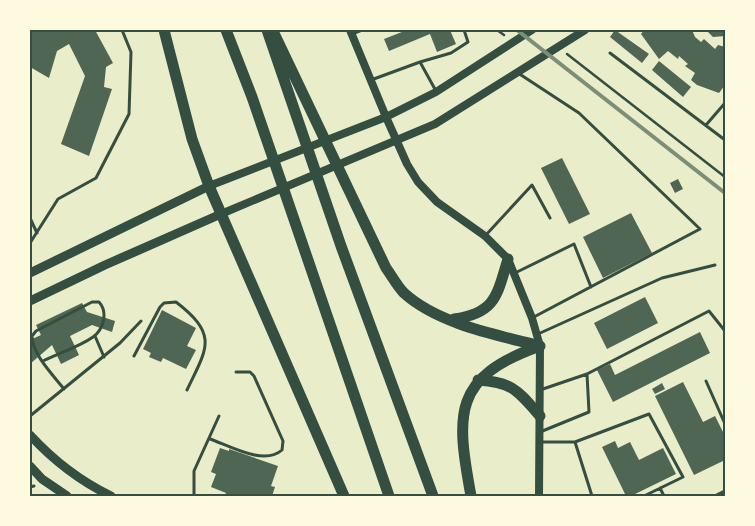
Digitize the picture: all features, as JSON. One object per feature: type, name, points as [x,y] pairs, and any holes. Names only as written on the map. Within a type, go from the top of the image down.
[{"type":"highway","points":[[164,30],[192,140],[209,186],[344,496]]},
{"type":"highway","points":[[226,30],[252,97],[389,496]]},
{"type":"highway","points":[[266,30],[341,246],[433,496]]},
{"type":"highway","points":[[272,30],[369,234],[386,268],[403,292],[423,308],[452,320],[502,337],[540,346]]},
{"type":"highway","points":[[452,320],[475,316],[490,305],[498,293],[508,259]]},
{"type":"highway","points":[[471,496],[462,443],[462,420],[470,395],[478,380],[512,356],[540,346]]},
{"type":"highway","points":[[478,380],[499,381],[512,387],[540,416]]},
{"type":"main road","points":[[30,273],[209,186]]},
{"type":"main road","points":[[30,301],[104,265],[221,214]]},
{"type":"main road","points":[[30,435],[75,475],[111,496]]},
{"type":"main road","points":[[30,466],[42,479],[67,496]]},
{"type":"street","points":[[209,186],[386,117],[436,92],[532,30]]},
{"type":"street","points":[[221,214],[435,124],[585,30]]},
{"type":"street","points":[[351,32],[386,117],[418,182],[437,202],[485,236],[508,259],[532,318],[540,346],[540,496]]},
{"type":"street","points":[[717,496],[725,492]]},
{"type":"lane","points":[[30,243],[58,200],[96,178],[129,114],[131,52],[122,30]]},
{"type":"lane","points":[[351,32],[362,30]]},
{"type":"lane","points":[[370,81],[420,62],[451,53],[468,42],[464,30]]},
{"type":"lane","points":[[610,54],[725,140]]},
{"type":"lane","points":[[420,62],[436,92]]},
{"type":"lane","points":[[517,73],[579,113],[700,229],[532,318]]},
{"type":"lane","points":[[706,125],[725,103]]},
{"type":"lane","points":[[485,236],[532,185],[550,218]]},
{"type":"lane","points":[[30,218],[38,233]]},
{"type":"lane","points":[[514,274],[574,244],[591,287]]},
{"type":"lane","points":[[537,334],[662,278],[715,266]]},
{"type":"lane","points":[[43,361],[95,336],[105,316],[104,308],[99,302],[92,302],[36,331],[32,336],[32,341],[43,361],[64,389]]},
{"type":"lane","points":[[134,356],[160,307],[164,303],[176,302],[199,322],[205,347],[186,390]]},
{"type":"lane","points":[[540,390],[587,374],[709,311],[725,331]]},
{"type":"lane","points":[[30,416],[120,344],[141,321]]},
{"type":"lane","points":[[95,336],[104,357]]},
{"type":"lane","points":[[210,439],[261,456],[270,457],[282,450],[283,441],[254,376],[250,372],[236,372]]},
{"type":"lane","points":[[540,432],[590,412],[587,374]]},
{"type":"lane","points":[[706,381],[725,424]]},
{"type":"lane","points":[[540,442],[575,442],[648,414],[683,477],[644,496]]},
{"type":"lane","points":[[194,496],[194,471],[219,416]]},
{"type":"lane","points":[[575,442],[592,496]]},
{"type":"lane","points":[[660,488],[664,496]]},
{"type":"path","points":[[497,30],[504,35]]},
{"type":"path","points":[[567,54],[725,177]]},
{"type":"building","points":[[31,30],[95,30],[113,63],[106,67],[104,87],[112,89],[89,156],[61,144],[85,76],[69,44],[57,51],[49,78],[30,67]]},
{"type":"building","points":[[407,30],[450,30],[456,44],[437,52],[430,34],[389,51],[384,39]]},
{"type":"building","points":[[615,30],[649,54],[642,63],[610,37]]},
{"type":"building","points":[[644,30],[692,30],[695,37],[701,42],[704,39],[715,49],[718,45],[725,47],[725,85],[719,93],[697,85],[691,80],[695,73],[685,66],[688,64],[679,56],[678,59],[668,51],[659,59],[641,34]]},
{"type":"building","points":[[706,30],[725,30],[725,36],[713,37]]},
{"type":"building","points":[[659,61],[691,87],[683,97],[652,70]]},
{"type":"building","points":[[562,158],[590,214],[569,224],[541,168]]},
{"type":"building","points":[[678,179],[683,189],[675,193],[670,183]]},
{"type":"building","points":[[631,213],[652,253],[603,278],[583,237]]},
{"type":"building","points":[[645,297],[658,323],[607,349],[594,323]]},
{"type":"building","points":[[82,303],[87,312],[115,321],[112,332],[92,325],[70,336],[79,355],[61,364],[52,345],[30,364],[30,340],[41,335],[36,325]]},
{"type":"building","points":[[162,310],[196,328],[187,346],[196,350],[186,369],[163,358],[161,362],[149,357],[151,353],[143,349]]},
{"type":"building","points":[[700,332],[710,353],[613,402],[597,370],[610,364],[615,375]]},
{"type":"building","points":[[683,382],[703,422],[715,416],[725,436],[725,460],[694,475],[655,396]]},
{"type":"building","points":[[662,383],[665,389],[655,394],[652,389]]},
{"type":"building","points":[[615,441],[618,448],[630,442],[639,460],[663,448],[676,474],[631,496],[626,496],[602,447]]},
{"type":"building","points":[[220,448],[229,451],[229,449],[278,466],[271,486],[275,487],[272,496],[229,496],[211,487],[216,474],[211,472]]},
{"type":"railway","points":[[517,30],[725,193]]}]
